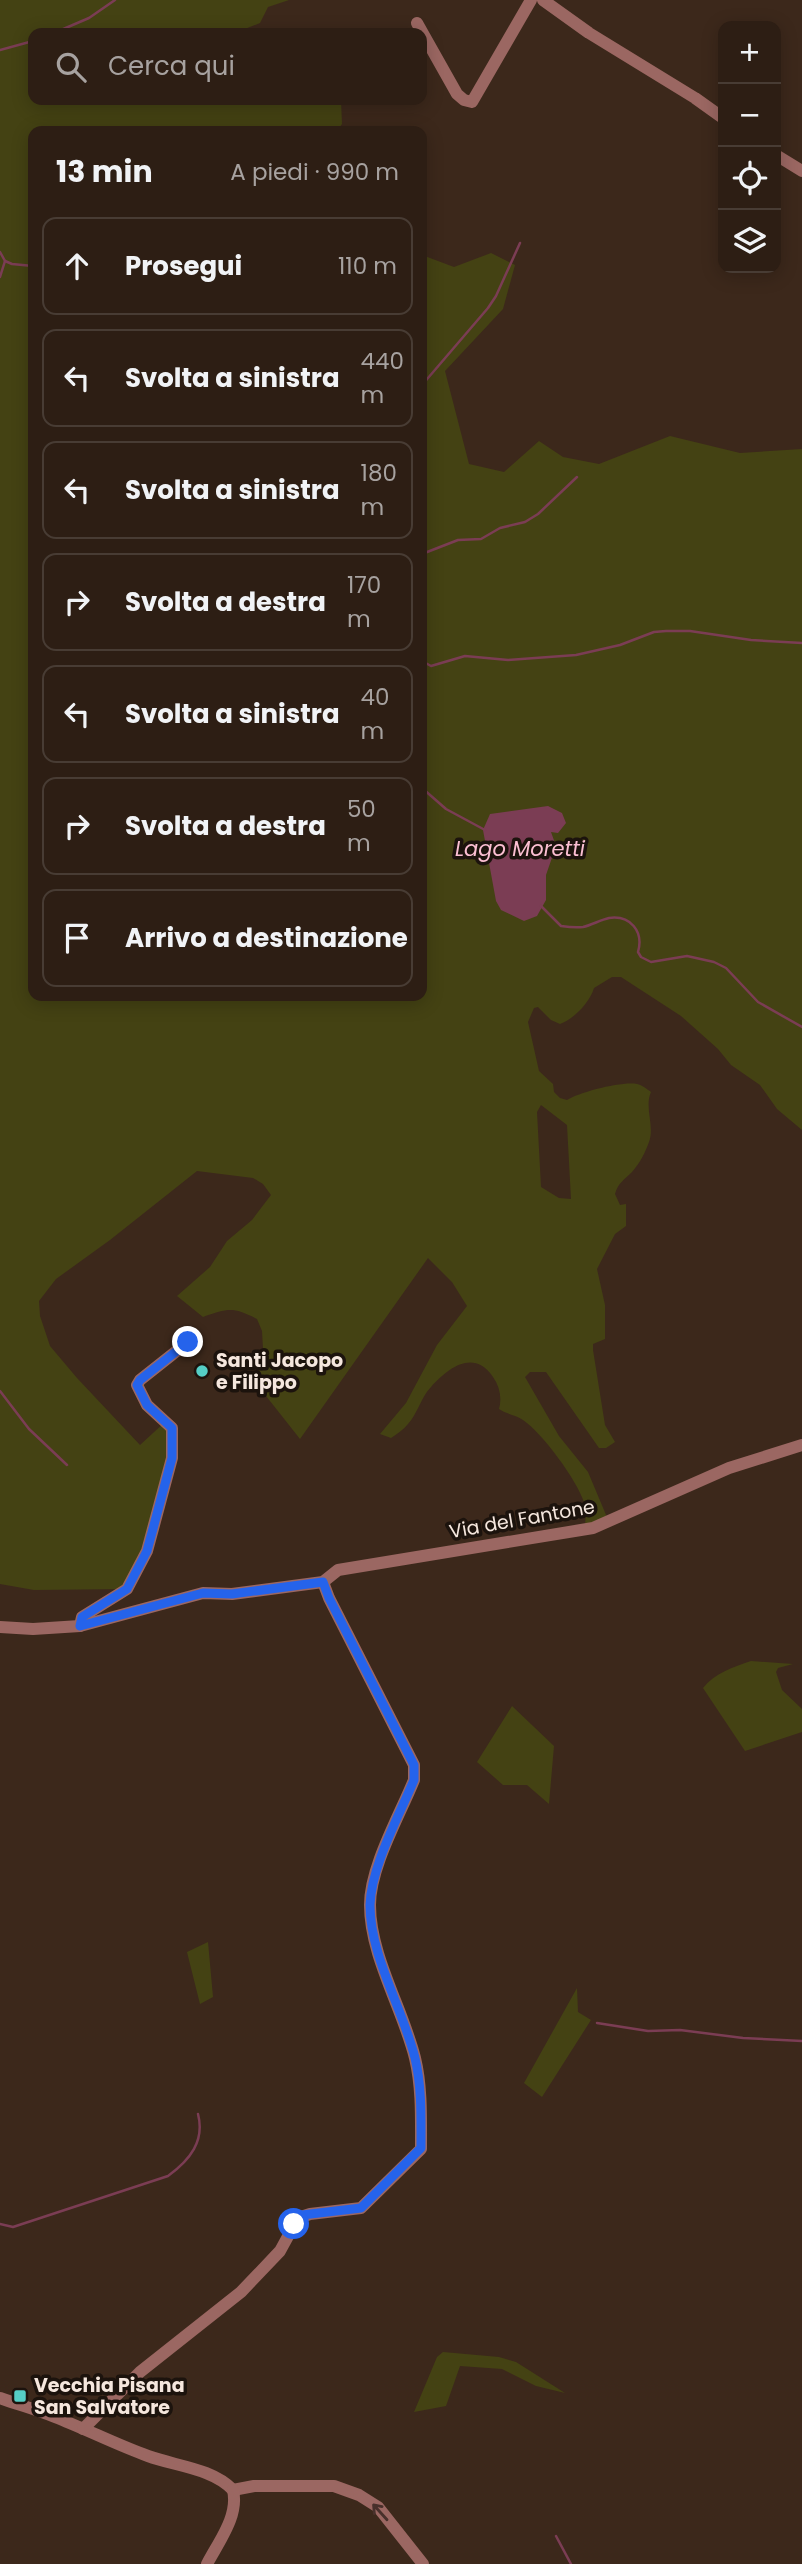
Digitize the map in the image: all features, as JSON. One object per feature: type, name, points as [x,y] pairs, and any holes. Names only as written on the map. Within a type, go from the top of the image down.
[{"type":"street","points":[[427,41],[457,94],[472,102],[531,0]]},
{"type":"street","points":[[543,0],[589,33],[718,114]]},
{"type":"street","points":[[417,23],[420,28]]},
{"type":"street","points":[[781,158],[802,171]]},
{"type":"street","points":[[80,1626],[82,1617],[127,1589],[147,1551],[172,1458],[172,1428],[147,1405],[137,1385],[188,1342]]},
{"type":"street","name":"Via del Fantone","points":[[0,1627],[33,1629],[80,1626],[203,1593],[232,1594],[323,1582],[338,1570],[593,1528],[729,1468],[802,1445]]},
{"type":"street","points":[[83,2429],[141,2372],[240,2292],[280,2251],[298,2218],[361,2208],[421,2148],[421,2110],[415,2059],[372,1931],[370,1904],[374,1876],[414,1780],[414,1765],[323,1582]]},
{"type":"street","points":[[0,2398],[149,2457],[225,2482],[233,2490],[233,2513],[206,2564]]},
{"type":"street","points":[[233,2490],[254,2486],[334,2487],[359,2496],[378,2507],[423,2564]]},
{"type":"shaded area","points":[[0,0],[289,0],[268,7],[260,23],[248,28],[28,28],[28,105],[341,105],[342,124],[28,126],[28,1001],[427,1001],[427,257],[454,267],[491,253],[515,265],[503,309],[445,371],[469,464],[504,472],[539,441],[563,457],[599,464],[670,436],[740,453],[802,449],[802,1130],[777,1109],[760,1085],[731,1065],[718,1049],[681,1016],[621,977],[612,977],[594,988],[581,1009],[560,1024],[551,1020],[538,1007],[534,1008],[528,1022],[539,1071],[553,1084],[554,1092],[560,1098],[567,1100],[601,1088],[630,1083],[641,1085],[651,1092],[649,1142],[640,1161],[615,1194],[620,1205],[626,1204],[626,1226],[615,1234],[597,1269],[605,1305],[605,1339],[593,1344],[593,1350],[605,1425],[615,1442],[606,1448],[599,1448],[546,1372],[530,1372],[525,1377],[559,1436],[588,1472],[609,1522],[585,1529],[584,1502],[566,1470],[531,1427],[520,1418],[499,1409],[497,1385],[486,1369],[478,1364],[462,1364],[446,1373],[428,1391],[404,1428],[391,1438],[380,1434],[406,1403],[437,1345],[467,1306],[452,1282],[428,1258],[300,1439],[251,1377],[264,1366],[262,1331],[257,1319],[231,1310],[203,1317],[177,1296],[210,1267],[227,1241],[252,1220],[271,1195],[263,1184],[253,1178],[197,1171],[56,1279],[39,1301],[40,1316],[50,1346],[140,1445],[165,1422],[172,1428],[158,1512],[127,1589],[34,1590],[0,1584]],"holes":[[[541,1105],[567,1125],[571,1199],[559,1198],[541,1187],[537,1112]]]},
{"type":"shaded area","points":[[751,1661],[793,1664],[778,1668],[776,1672],[782,1690],[802,1709],[802,1732],[745,1751],[703,1688],[719,1674]]},
{"type":"shaded area","points":[[512,1706],[554,1746],[549,1804],[527,1785],[503,1785],[477,1762]]},
{"type":"shaded area","points":[[208,1942],[213,1997],[200,2004],[187,1952]]},
{"type":"shaded area","points":[[577,1988],[578,2012],[591,2020],[542,2097],[524,2083]]},
{"type":"shaded area","points":[[443,2352],[499,2357],[516,2362],[565,2393],[536,2386],[502,2369],[460,2366],[446,2406],[414,2412],[437,2357]]},
{"type":"water","name":"Lago Moretti","points":[[548,806],[562,813],[566,823],[558,833],[551,832],[556,846],[546,875],[546,900],[537,916],[524,921],[501,910],[496,901],[483,830],[490,814]]},
{"type":"waterway","points":[[66,28],[89,18],[115,0]]},
{"type":"waterway","points":[[0,50],[28,42]]},
{"type":"waterway","points":[[427,379],[488,308],[520,243]]},
{"type":"waterway","points":[[0,252],[5,261]]},
{"type":"waterway","points":[[5,261],[28,266]]},
{"type":"waterway","points":[[0,277],[5,261]]},
{"type":"waterway","points":[[427,552],[458,540],[481,539],[500,528],[525,522],[538,514],[577,477]]},
{"type":"waterway","points":[[427,664],[431,666],[465,656],[508,660],[576,655],[620,645],[654,632],[666,631],[690,631],[751,640],[802,643]]},
{"type":"waterway","points":[[427,792],[446,809],[485,830]]},
{"type":"waterway","points":[[541,906],[561,926],[583,927],[609,918],[623,919],[637,931],[638,952],[641,957],[651,962],[687,956],[714,962],[726,968],[758,1002],[802,1027]]},
{"type":"waterway","points":[[0,1391],[29,1429],[67,1465]]},
{"type":"waterway","points":[[597,2023],[648,2031],[680,2030],[743,2038],[802,2041]]},
{"type":"waterway","points":[[0,2224],[13,2227],[168,2176],[194,2149],[199,2133],[198,2114]]},
{"type":"waterway","points":[[556,2536],[571,2564]]},
{"type":"place","name":"Santi Jacopo e Filippo","points":[[202,1371]]},
{"type":"place","name":"Vecchia Pisana San Salvatore","points":[[20,2396]]},
{"type":"route","points":[[188,1342],[137,1385],[147,1405],[172,1428],[172,1458],[147,1551],[127,1589],[82,1617],[80,1626],[203,1593],[232,1594],[323,1582],[414,1765],[414,1780],[374,1876],[370,1904],[372,1931],[415,2059],[421,2110],[421,2148],[410,2162],[361,2208],[302,2215],[294,2224]]}]
